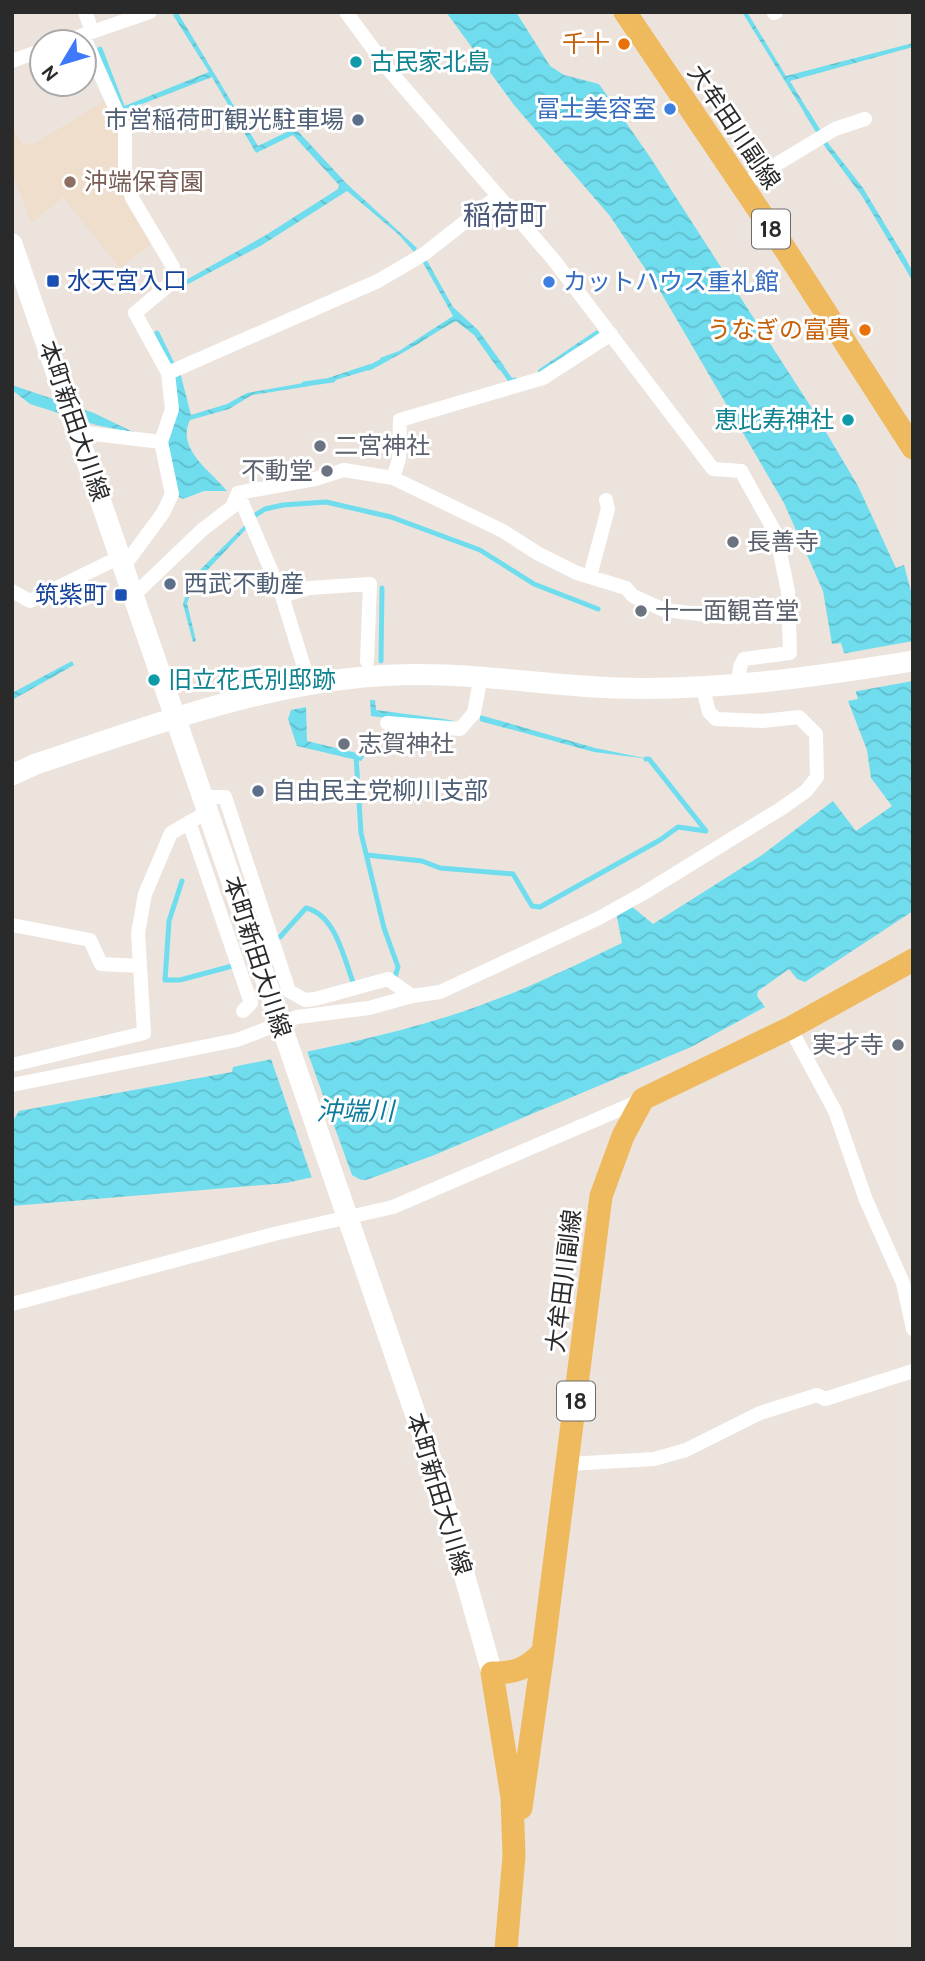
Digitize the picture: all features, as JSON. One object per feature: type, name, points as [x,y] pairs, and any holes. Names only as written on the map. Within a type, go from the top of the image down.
[{"type":"main road","name":"大牟田川副線","points":[[625,12],[913,447]]},
{"type":"main road","name":"本町新田大川線","points":[[12,244],[435,1471],[492,1673]]},
{"type":"main road","points":[[12,775],[223,702],[309,683],[367,676],[481,676],[614,688],[703,689],[817,677],[913,661]]},
{"type":"main road","points":[[643,1099],[790,1028],[913,960]]},
{"type":"main road","name":"大牟田川副線","points":[[514,1856],[568,1464],[601,1196],[623,1136],[643,1099]]},
{"type":"main road","points":[[506,1949],[514,1856],[512,1797],[492,1673],[513,1673],[530,1666],[543,1652]]},
{"type":"street","points":[[98,29],[150,12]]},
{"type":"street","points":[[346,12],[388,69],[554,259],[713,469],[741,471],[776,534],[788,591],[790,653],[744,659],[738,685]]},
{"type":"street","points":[[12,591],[30,601],[122,561],[163,513],[172,494],[161,442],[172,410],[174,370],[135,313],[171,283],[173,267],[132,198],[125,174],[125,130],[98,61]]},
{"type":"street","points":[[742,185],[823,137],[865,119]]},
{"type":"street","points":[[174,370],[341,298],[421,256],[498,196]]},
{"type":"street","points":[[393,478],[399,459],[400,420],[543,378],[611,334]]},
{"type":"street","points":[[78,432],[161,442]]},
{"type":"street","points":[[238,493],[315,479],[344,470],[393,478],[503,531],[537,553],[577,573],[626,588],[633,596],[664,610],[700,617],[787,611]]},
{"type":"street","points":[[238,493],[282,596],[309,683]]},
{"type":"street","points":[[133,596],[202,530],[232,507],[238,493]]},
{"type":"street","points":[[590,576],[608,509],[606,500]]},
{"type":"street","points":[[282,596],[309,588],[370,584],[367,661]]},
{"type":"street","points":[[387,723],[460,729],[474,713],[481,676]]},
{"type":"street","points":[[12,1085],[237,1040],[281,1028],[296,1017],[369,1008],[412,996],[440,992],[599,918],[694,863],[806,790],[817,777],[819,758],[816,734],[799,717],[763,721],[716,719],[709,712],[703,689]]},
{"type":"street","points":[[12,1065],[126,1039],[145,1032],[138,933],[145,894],[171,833],[188,822],[206,804],[225,797],[289,991],[305,1000],[315,999],[388,979],[412,996]]},
{"type":"street","points":[[188,822],[251,1003],[243,1011]]},
{"type":"street","points":[[12,925],[90,940],[101,964],[140,966]]},
{"type":"street","points":[[790,1028],[835,1111],[866,1200],[903,1283],[913,1329]]},
{"type":"street","points":[[77,1073],[126,1039]]},
{"type":"street","points":[[12,1304],[346,1210],[393,1207],[520,1155],[643,1099]]},
{"type":"street","points":[[568,1464],[654,1460],[686,1450],[760,1413],[817,1395],[825,1399],[913,1371]]},
{"type":"shaded area","name":"沖端保育園","points":[[109,98],[120,119],[123,175],[156,240],[120,268],[63,197],[31,223],[12,172],[12,130],[23,144],[36,143]]},
{"type":"water","name":"沖端川","points":[[446,12],[516,12],[550,66],[564,75],[599,84],[650,157],[811,407],[858,486],[896,568],[904,565],[913,599],[913,911],[805,982],[797,979],[789,969],[758,991],[757,996],[765,1007],[691,1047],[432,1156],[366,1180],[313,1177],[286,1183],[12,1206],[12,1122],[19,1111],[232,1072],[233,1067],[386,1034],[476,1007],[532,985],[622,943],[616,912],[630,905],[653,924],[762,855],[833,801],[856,831],[892,806],[871,778],[867,750],[848,701],[858,699],[841,643],[832,644],[823,591],[784,503],[660,291],[610,216],[514,105]]},
{"type":"water","points":[[742,12],[747,12],[786,76],[913,43],[913,47],[790,81],[812,117],[809,120]]},
{"type":"water","points":[[178,13],[258,146],[295,128],[347,184],[417,248],[414,252],[398,234],[347,191],[262,245],[188,284],[179,284],[266,235],[338,189],[339,185],[293,135],[256,153],[212,77],[124,111],[122,107],[209,72],[173,15]]},
{"type":"water","points":[[821,134],[863,188],[907,261],[902,263],[862,196],[818,137]]},
{"type":"water","points":[[426,259],[453,307],[478,330],[504,366],[499,370],[474,335],[456,321],[393,358],[383,362],[380,358],[399,351],[453,316],[422,261]]},
{"type":"water","points":[[597,330],[600,334],[539,375],[538,370]]},
{"type":"water","points":[[370,364],[375,368],[329,382],[328,378]]},
{"type":"water","points":[[180,372],[191,415],[227,404],[247,393],[309,382],[310,386],[252,395],[229,409],[190,420],[187,440],[191,450],[227,491],[204,491],[183,499],[177,496],[166,446],[174,379]]},
{"type":"water","points":[[12,385],[94,413],[131,431],[151,436],[96,425],[30,404],[12,390]]},
{"type":"water","points":[[244,518],[249,526],[196,582],[187,603],[196,641],[193,642],[183,604],[190,580],[244,526]]},
{"type":"water","points":[[72,661],[74,665],[12,700],[12,693]]},
{"type":"water","points":[[370,700],[375,700],[376,710],[454,721],[454,726],[371,716]]},
{"type":"water","points":[[306,707],[307,741],[365,755],[361,761],[297,746],[288,719],[291,710]]},
{"type":"water","points":[[480,715],[595,748],[649,759],[594,752],[480,721]]},
{"type":"pier","points":[[913,641],[913,681],[852,692],[841,654]]},
{"type":"pier","points":[[306,1048],[352,1175],[366,1183],[313,1181],[270,1056]]},
{"type":"waterway","points":[[100,49],[123,109],[126,108]]},
{"type":"waterway","points":[[807,113],[820,134]]},
{"type":"waterway","points":[[901,256],[913,277]]},
{"type":"waterway","points":[[157,333],[174,368]]},
{"type":"waterway","points":[[369,368],[388,358]]},
{"type":"waterway","points":[[499,364],[511,381],[515,380]]},
{"type":"waterway","points":[[304,384],[333,380]]},
{"type":"waterway","points":[[251,518],[265,509],[283,505],[326,502],[391,517],[480,550],[534,584],[598,609]]},
{"type":"waterway","points":[[381,661],[382,588]]},
{"type":"waterway","points":[[356,756],[361,833],[384,928],[398,967],[394,980]]},
{"type":"waterway","points":[[367,855],[422,861],[440,868],[513,874],[532,906],[540,907],[660,840],[678,827],[706,831],[649,759],[646,759]]},
{"type":"waterway","points":[[182,881],[169,921],[165,980],[180,980],[236,965]]},
{"type":"waterway","points":[[280,937],[306,908],[316,912],[325,919],[338,939],[354,985]]},
{"type":"place","name":"千十","points":[[624,44]]},
{"type":"place","name":"古民家北島","points":[[356,62]]},
{"type":"place","name":"冨士美容室","points":[[670,109]]},
{"type":"place","name":"市営稲荷町観光駐車場","points":[[358,120]]},
{"type":"place","name":"沖端保育園","points":[[70,182]]},
{"type":"place","name":"水天宮入口","points":[[53,281]]},
{"type":"place","name":"カットハウス重礼館","points":[[549,282]]},
{"type":"place","name":"うなぎの富貴","points":[[865,330]]},
{"type":"place","name":"恵比寿神社","points":[[848,420]]},
{"type":"place","name":"二宮神社","points":[[320,446]]},
{"type":"place","name":"不動堂","points":[[327,471]]},
{"type":"place","name":"長善寺","points":[[733,542]]},
{"type":"place","name":"西武不動産","points":[[170,584]]},
{"type":"place","name":"筑紫町","points":[[121,595]]},
{"type":"place","name":"十一面観音堂","points":[[641,611]]},
{"type":"place","name":"旧立花氏別邸跡","points":[[154,680]]},
{"type":"place","name":"志賀神社","points":[[344,744]]},
{"type":"place","name":"自由民主党柳川支部","points":[[258,791]]},
{"type":"place","name":"実才寺","points":[[898,1045]]},
{"type":"district","name":"稲荷町","points":[[505,215]]}]
